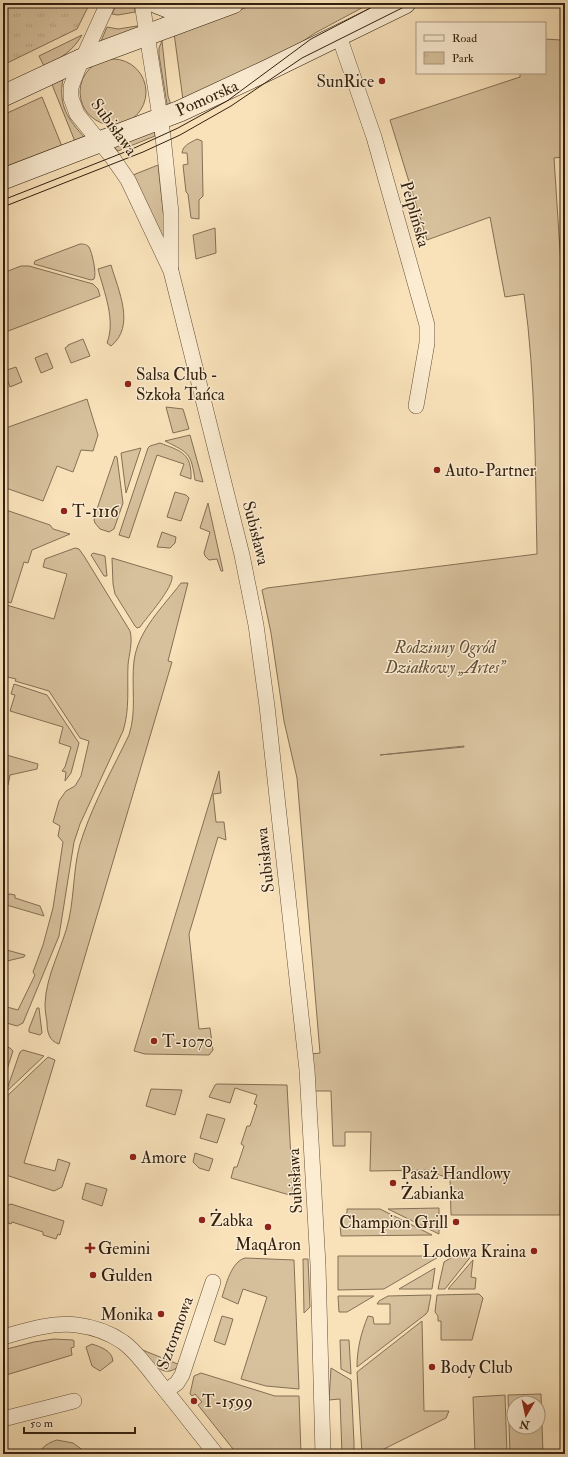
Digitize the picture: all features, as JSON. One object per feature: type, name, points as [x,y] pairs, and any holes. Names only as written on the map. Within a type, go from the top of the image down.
[{"type":"main road","points":[[157,3],[193,17]]},
{"type":"main road","points":[[3,96],[82,59],[233,3]]},
{"type":"main road","name":"Pomorska","points":[[3,180],[206,99],[405,3]]},
{"type":"street","name":"Subisława","points":[[108,3],[82,59],[71,87],[71,98],[77,114],[128,180],[171,271],[248,579],[256,624],[267,706],[307,1070],[318,1265],[323,1454]]},
{"type":"street","name":"Subisława","points":[[142,3],[160,118],[171,213],[171,271]]},
{"type":"street","name":"Pelplińska","points":[[339,36],[374,137],[427,325],[426,348],[416,406]]},
{"type":"street","name":"Sztormowa","points":[[166,1391],[177,1383],[182,1375],[213,1282]]},
{"type":"street","name":"Sztormowa","points":[[3,1337],[32,1328],[54,1325],[77,1325],[102,1331],[122,1342],[131,1349],[216,1454]]},
{"type":"street","points":[[3,1419],[74,1400]]},
{"type":"green space","points":[[3,3],[93,3],[89,5],[77,29],[3,65]]},
{"type":"green space","points":[[117,3],[134,3],[135,12],[118,15],[112,14]]},
{"type":"green space","points":[[259,3],[371,3],[315,33],[284,54],[183,100],[174,33]]},
{"type":"green space","points":[[137,26],[137,29],[101,41],[107,27],[118,29]]},
{"type":"green space","points":[[82,35],[66,54],[44,66],[39,56]]},
{"type":"green space","name":"Rodzinny Ogród Działkowy „Artes”","points":[[546,39],[561,40],[563,157],[554,158],[565,327],[565,838],[560,1215],[451,1215],[450,1178],[439,1175],[433,1170],[370,1171],[371,1132],[345,1132],[345,1146],[333,1146],[331,1091],[314,1091],[310,1054],[320,1053],[297,778],[284,721],[271,633],[262,590],[267,588],[537,554],[533,391],[524,294],[505,297],[490,217],[427,240],[390,120],[520,77],[520,74],[546,74]],"holes":[[[464,746],[464,747],[380,755]]]},
{"type":"green space","points":[[162,41],[168,96],[171,105],[167,104],[159,55],[159,48]]},
{"type":"green space","points":[[113,59],[126,62],[136,69],[143,79],[146,92],[143,105],[136,115],[126,122],[113,125],[100,122],[90,115],[83,105],[80,92],[83,79],[90,69],[100,62]]},
{"type":"green space","points":[[63,79],[63,105],[69,118],[85,138],[76,144],[51,82]]},
{"type":"green space","points":[[42,97],[63,149],[3,170],[3,115]]},
{"type":"green space","points":[[154,130],[155,136],[118,151],[114,147]]},
{"type":"green space","points":[[197,139],[202,141],[203,196],[199,200],[199,219],[191,218],[183,165],[188,164],[187,153],[182,153],[185,146]]},
{"type":"green space","points":[[158,165],[167,246],[133,175]]},
{"type":"green space","points":[[215,228],[216,253],[196,259],[193,235]]},
{"type":"green space","points":[[80,244],[87,245],[89,247],[95,268],[94,279],[91,280],[34,264],[35,261]]},
{"type":"green space","points":[[111,265],[121,296],[124,318],[123,328],[118,338],[111,346],[107,343],[110,316],[98,269]]},
{"type":"green space","points":[[21,266],[29,266],[93,284],[98,289],[100,296],[3,333],[3,273]]},
{"type":"green space","points":[[83,339],[90,356],[71,363],[65,348],[68,345]]},
{"type":"green space","points":[[47,353],[53,368],[41,373],[35,358]]},
{"type":"green space","points":[[16,367],[22,382],[10,387],[4,371]]},
{"type":"green space","points":[[87,399],[98,435],[93,451],[81,450],[73,472],[57,466],[43,501],[3,487],[3,429]]},
{"type":"green space","points":[[166,407],[183,409],[189,429],[173,433]]},
{"type":"green space","points":[[190,435],[203,482],[195,480],[192,464],[188,455],[184,451],[165,441]]},
{"type":"green space","points":[[160,443],[174,448],[184,454],[190,464],[191,479],[180,475],[184,464],[157,455],[129,538],[119,535],[148,448]]},
{"type":"green space","points":[[141,448],[126,493],[121,453]]},
{"type":"green space","points":[[115,456],[117,457],[123,503],[114,529],[109,532],[100,529],[94,520]]},
{"type":"green space","points":[[175,492],[186,495],[189,498],[181,521],[167,517]]},
{"type":"green space","points":[[208,503],[223,571],[221,571],[217,559],[209,560],[204,553],[210,532],[200,528]]},
{"type":"green space","points":[[3,509],[50,525],[53,529],[70,534],[32,550],[28,563],[24,562],[11,603],[3,600]]},
{"type":"green space","points":[[162,532],[176,537],[175,543],[170,548],[157,547]]},
{"type":"green space","points":[[75,548],[79,549],[84,556],[130,631],[131,644],[128,665],[127,715],[123,731],[80,824],[74,842],[59,936],[23,1023],[17,1026],[3,1022],[3,1006],[18,1010],[35,975],[33,972],[43,945],[53,908],[63,842],[58,836],[60,826],[53,822],[59,801],[66,791],[75,786],[81,776],[89,741],[80,738],[49,691],[3,676],[3,604],[54,619],[67,574],[43,567],[45,559]]},
{"type":"green space","points":[[93,553],[105,556],[107,576],[104,576],[91,555]]},
{"type":"green space","points":[[112,558],[172,576],[165,594],[140,627],[137,628],[135,626],[115,594]]},
{"type":"green space","points":[[181,583],[188,583],[168,661],[172,662],[59,1044],[53,1041],[48,1033],[45,1006],[46,993],[51,971],[69,919],[77,855],[88,822],[129,735],[133,717],[134,661],[140,639],[152,619]]},
{"type":"green space","points":[[14,684],[47,695],[79,743],[71,773],[65,781],[66,772],[62,771],[65,767],[71,747],[59,743],[63,727],[10,711],[15,695],[11,694]]},
{"type":"green space","points":[[3,754],[38,764],[37,769],[10,775],[8,785],[4,784],[5,777],[3,776]]},
{"type":"green space","points":[[219,771],[221,793],[213,794],[216,822],[224,822],[226,840],[218,837],[189,934],[199,1029],[210,1028],[213,1050],[209,1055],[145,1054],[134,1051]]},
{"type":"green space","points":[[3,895],[15,895],[15,898],[40,906],[44,916],[3,904]]},
{"type":"green space","points":[[3,949],[25,955],[24,957],[3,962]]},
{"type":"green space","points":[[37,1008],[39,1008],[42,1033],[40,1035],[29,1032]]},
{"type":"green space","points":[[3,1045],[13,1051],[3,1082]]},
{"type":"green space","points":[[23,1050],[44,1056],[6,1092],[20,1052]]},
{"type":"green space","points":[[48,1057],[55,1060],[24,1163],[55,1171],[58,1159],[70,1163],[62,1187],[54,1191],[3,1174],[4,1099]]},
{"type":"green space","points":[[217,1084],[287,1085],[293,1196],[231,1178],[234,1167],[237,1167],[244,1146],[241,1144],[247,1126],[250,1126],[257,1105],[254,1104],[257,1095],[235,1088],[230,1103],[209,1097]]},
{"type":"green space","points":[[151,1089],[182,1090],[175,1115],[146,1106]]},
{"type":"green space","points":[[207,1114],[225,1119],[217,1143],[200,1138]]},
{"type":"green space","points":[[195,1153],[213,1159],[209,1171],[199,1168],[193,1162]]},
{"type":"green space","points":[[86,1183],[107,1189],[102,1206],[82,1199]]},
{"type":"green space","points":[[11,1204],[64,1221],[60,1235],[58,1234],[56,1239],[43,1235],[43,1232],[12,1222],[11,1224],[3,1221],[3,1213],[5,1208]]},
{"type":"green space","points":[[439,1208],[439,1234],[388,1209]]},
{"type":"green space","points":[[347,1209],[380,1209],[432,1235],[341,1236],[340,1224],[347,1212]]},
{"type":"green space","points":[[472,1255],[445,1289],[438,1289],[444,1262],[454,1256]]},
{"type":"green space","points":[[338,1256],[440,1256],[384,1289],[338,1290]]},
{"type":"green space","points":[[245,1258],[294,1260],[299,1389],[266,1386],[241,1379],[267,1297],[243,1289],[238,1304],[222,1297],[227,1280],[233,1269],[240,1260]]},
{"type":"green space","points":[[303,1259],[308,1259],[310,1307],[304,1313]]},
{"type":"green space","points":[[473,1260],[471,1277],[476,1278],[475,1289],[448,1289]]},
{"type":"green space","points":[[435,1268],[432,1289],[399,1289]]},
{"type":"green space","points":[[479,1294],[483,1298],[472,1340],[441,1340],[441,1321],[438,1321],[438,1316],[435,1312],[437,1295]]},
{"type":"green space","points":[[431,1295],[426,1314],[357,1367],[360,1341],[368,1316],[373,1317],[374,1324],[390,1324],[390,1304],[377,1304],[379,1301],[388,1296]]},
{"type":"green space","points":[[338,1296],[374,1296],[347,1312],[339,1312]]},
{"type":"green space","points":[[222,1316],[233,1319],[225,1345],[214,1341]]},
{"type":"green space","points":[[422,1321],[424,1411],[449,1411],[446,1418],[374,1454],[362,1454],[357,1372]]},
{"type":"green space","points":[[54,1339],[73,1340],[74,1347],[71,1348],[72,1355],[3,1376],[3,1350],[34,1342]]},
{"type":"green space","points":[[340,1340],[349,1340],[351,1374],[341,1369]]},
{"type":"green space","points":[[92,1344],[99,1346],[108,1352],[112,1357],[113,1361],[100,1371],[92,1366],[86,1347]]},
{"type":"green space","points":[[140,1349],[180,1365],[174,1370],[168,1371],[157,1368]]},
{"type":"green space","points":[[331,1368],[351,1380],[354,1449],[351,1454],[342,1454],[340,1399],[329,1400]]},
{"type":"green space","points":[[201,1373],[275,1396],[299,1396],[301,1454],[237,1454],[198,1405],[202,1402],[195,1394],[192,1396],[190,1394],[194,1376]]},
{"type":"green space","points":[[541,1394],[541,1395],[508,1395]]},
{"type":"green space","points":[[505,1395],[507,1454],[475,1454],[473,1397]]},
{"type":"green space","points":[[509,1435],[542,1435],[543,1454],[510,1454]]},
{"type":"green space","points":[[57,1440],[73,1443],[88,1454],[38,1454],[46,1445]]},
{"type":"tram line","points":[[3,200],[130,150],[178,128],[227,101],[311,39],[380,3]]},
{"type":"tram line","points":[[3,207],[143,152],[180,135],[231,106],[302,58],[412,3]]},
{"type":"place","name":"SunRice","points":[[382,81]]},
{"type":"place","name":"Salsa Club - Szkoła Tańca","points":[[128,384]]},
{"type":"place","name":"Auto-Partner","points":[[437,470]]},
{"type":"place","name":"T-1116","points":[[64,511]]},
{"type":"place","name":"T-1070","points":[[154,1041]]},
{"type":"place","name":"Amore","points":[[133,1157]]},
{"type":"place","name":"Pasaż Handlowy Żabianka","points":[[393,1183]]},
{"type":"place","name":"Żabka","points":[[202,1220]]},
{"type":"place","name":"Champion Grill","points":[[456,1222]]},
{"type":"place","name":"MaqAron","points":[[268,1227]]},
{"type":"place","name":"Gemini","points":[[90,1248]]},
{"type":"place","name":"Lodowa Kraina","points":[[534,1251]]},
{"type":"place","name":"Gulden","points":[[93,1275]]},
{"type":"place","name":"Monika","points":[[161,1314]]},
{"type":"place","name":"Body Club","points":[[432,1367]]},
{"type":"place","name":"T-1599","points":[[194,1401]]}]
